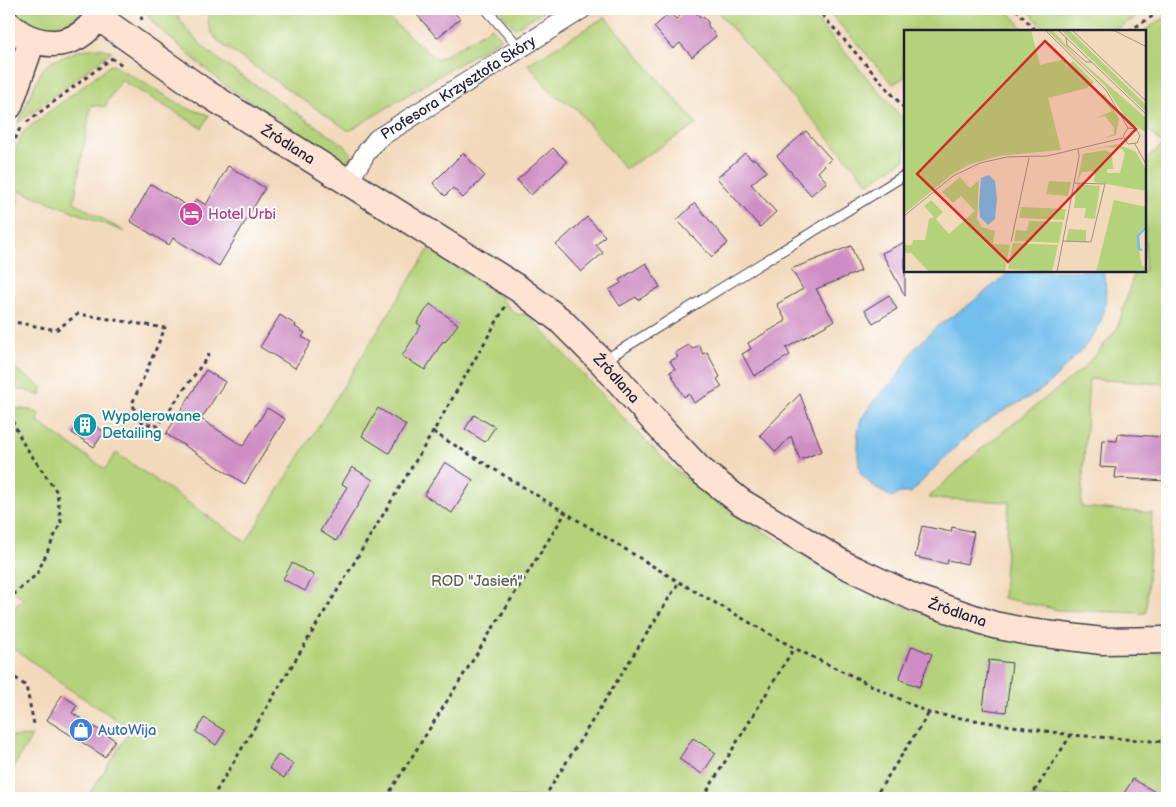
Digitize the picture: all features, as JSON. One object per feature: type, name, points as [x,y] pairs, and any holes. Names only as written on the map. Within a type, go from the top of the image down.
[{"type":"street","name":"Profesora Krzysztofa Skóry","points":[[348,182],[377,139],[582,9]]},
{"type":"street","points":[[9,25],[32,41],[47,44],[62,43],[76,38],[88,29],[99,13]]},
{"type":"street","name":"Źródlana","points":[[99,13],[206,93],[519,289],[560,320],[603,363],[699,469],[741,502],[845,565],[914,598],[994,625],[1029,632],[1102,640],[1167,640]]},
{"type":"street","points":[[9,106],[32,41]]},
{"type":"lane","points":[[486,9],[520,47]]},
{"type":"lane","points":[[603,363],[616,353],[904,176]]},
{"type":"path","points":[[818,9],[904,108]]},
{"type":"path","points":[[1016,9],[1035,30]]},
{"type":"path","points":[[1132,30],[1164,9]]},
{"type":"path","points":[[9,154],[18,129],[111,58]]},
{"type":"path","points":[[212,798],[433,432],[506,305],[519,289]]},
{"type":"path","points":[[9,321],[56,330],[78,314],[165,328],[132,404],[143,423],[158,426],[210,353]]},
{"type":"path","points":[[9,413],[23,443],[57,492],[61,522],[37,574],[12,595],[9,595]]},
{"type":"path","points":[[433,432],[679,582],[794,648],[929,713],[1070,735],[1167,742]]},
{"type":"path","points":[[386,798],[566,512]]},
{"type":"path","points":[[544,798],[679,582]]},
{"type":"path","points":[[703,798],[794,648]]},
{"type":"path","points":[[9,673],[26,686],[34,724]]},
{"type":"path","points":[[874,798],[929,713]]},
{"type":"path","points":[[1030,798],[1070,735]]},
{"type":"green space","points":[[9,9],[92,9],[80,25],[45,34],[14,17]]},
{"type":"green space","points":[[146,9],[174,9],[192,35],[214,56],[345,146],[351,153],[351,158],[345,162],[223,84],[154,24]]},
{"type":"green space","points":[[211,9],[378,9],[437,60],[492,27],[501,38],[349,131],[220,43],[210,27],[208,19]]},
{"type":"green space","points":[[498,9],[547,9],[515,28]]},
{"type":"green space","points":[[715,9],[807,9],[904,120],[904,160],[868,183]]},
{"type":"green space","points":[[826,9],[1006,9],[1025,30],[904,30],[904,78],[893,84]]},
{"type":"green space","points":[[1027,9],[1149,9],[1115,30],[1045,30]]},
{"type":"green space","points":[[1167,16],[1167,384],[1089,379],[1081,507],[1152,513],[1146,613],[1059,610],[1003,598],[1009,502],[928,498],[980,450],[1085,367],[1117,329],[1133,277],[1131,272],[1146,272],[1146,159],[1163,145],[1146,127],[1146,30]]},
{"type":"green space","points":[[605,17],[697,124],[625,169],[576,108],[552,93],[528,64]]},
{"type":"green space","points":[[99,48],[112,51],[18,123],[43,69],[51,62],[80,50]]},
{"type":"green space","points":[[113,65],[187,108],[209,115],[202,128],[121,80],[107,102],[106,107],[91,105],[74,202],[125,232],[19,190],[9,266],[9,171],[12,158],[23,132],[109,66]]},
{"type":"green space","name":"ROD \"Jasień\"","points":[[429,249],[501,297],[506,305],[518,315],[526,313],[631,426],[674,469],[737,517],[837,572],[910,609],[956,626],[1031,644],[1167,653],[1167,798],[87,798],[131,729],[63,685],[14,648],[9,654],[9,615],[23,598],[9,587],[9,408],[30,410],[39,414],[38,422],[105,469],[116,453],[246,542]]},
{"type":"green space","points":[[9,365],[42,387],[41,396],[25,390],[9,389]]},
{"type":"green space","points":[[32,736],[9,775],[9,737]]},
{"type":"water","points":[[1010,272],[1103,272],[1106,286],[1106,300],[1100,324],[1086,345],[1048,385],[993,417],[976,430],[947,456],[911,493],[900,493],[892,497],[877,489],[860,472],[858,432],[861,419],[875,399],[897,377],[914,349],[936,327],[970,304]]},
{"type":"building","points":[[412,9],[451,9],[460,19],[437,38]]},
{"type":"building","points":[[688,9],[692,9],[699,16],[703,17],[716,36],[692,57],[680,43],[673,49],[654,27],[670,13],[676,19]]},
{"type":"building","points":[[806,131],[831,159],[818,172],[827,182],[811,195],[777,156]]},
{"type":"building","points":[[553,148],[567,162],[531,195],[517,180]]},
{"type":"building","points":[[463,153],[485,176],[463,198],[453,188],[445,196],[433,183]]},
{"type":"building","points":[[745,153],[751,159],[755,159],[767,171],[751,184],[776,212],[760,227],[717,178]]},
{"type":"building","name":"Hotel Urbi","points":[[228,166],[265,188],[219,266],[173,238],[169,245],[130,221],[151,184],[191,208],[196,199],[206,205]]},
{"type":"building","points":[[695,203],[728,243],[712,257],[677,220]]},
{"type":"building","points":[[587,217],[605,236],[596,245],[603,253],[581,272],[556,245]]},
{"type":"building","points":[[904,242],[905,296],[882,253]]},
{"type":"building","points":[[851,246],[861,271],[816,289],[834,321],[786,348],[790,355],[754,376],[742,354],[751,349],[748,343],[786,321],[777,304],[803,289],[791,269]]},
{"type":"building","points":[[646,263],[660,287],[638,300],[636,297],[620,306],[609,290],[621,283],[619,280]]},
{"type":"building","points":[[889,295],[897,309],[873,323],[865,310]]},
{"type":"building","points":[[430,304],[458,324],[445,342],[443,341],[425,370],[402,356],[421,326],[417,323]]},
{"type":"building","points":[[280,315],[296,325],[295,327],[305,333],[302,337],[311,342],[295,368],[260,347]]},
{"type":"building","points":[[689,345],[692,349],[699,345],[703,354],[707,352],[720,377],[717,379],[722,387],[694,403],[689,394],[684,397],[670,372],[675,369],[670,361],[678,357],[675,353]]},
{"type":"building","points":[[206,370],[225,382],[201,419],[243,446],[267,408],[285,419],[245,484],[166,434]]},
{"type":"building","points":[[800,394],[822,451],[800,460],[791,436],[776,452],[760,435]]},
{"type":"building","points":[[378,408],[406,425],[389,453],[362,436]]},
{"type":"building","points":[[474,415],[495,427],[485,442],[465,429]]},
{"type":"building","name":"Wypolerowane Detailing","points":[[83,418],[104,432],[94,447],[72,433]]},
{"type":"building","points":[[1118,434],[1167,437],[1167,481],[1115,478],[1116,468],[1100,467],[1102,440],[1117,441]]},
{"type":"building","points":[[445,462],[473,480],[452,513],[424,495]]},
{"type":"building","points":[[352,467],[373,480],[336,541],[320,531],[347,487],[342,484]]},
{"type":"building","points":[[922,526],[951,532],[952,527],[974,532],[967,564],[948,560],[947,564],[915,557]]},
{"type":"building","points":[[292,563],[314,575],[305,591],[283,579]]},
{"type":"building","points":[[912,646],[932,654],[919,687],[899,679]]},
{"type":"building","points":[[989,660],[1012,663],[1006,712],[983,709]]},
{"type":"building","name":"AutoWija","points":[[62,695],[77,705],[72,713],[115,740],[105,757],[47,720]]},
{"type":"building","points":[[204,718],[225,731],[216,745],[196,732]]},
{"type":"building","points":[[693,738],[716,753],[702,774],[679,759]]},
{"type":"building","points":[[278,755],[293,764],[284,778],[269,768]]},
{"type":"building","points":[[1133,779],[1165,798],[1121,798]]},
{"type":"place","name":"Hotel Urbi","points":[[191,214]]},
{"type":"place","name":"Wypolerowane Detailing","points":[[85,425]]},
{"type":"place","name":"AutoWija","points":[[81,730]]}]
